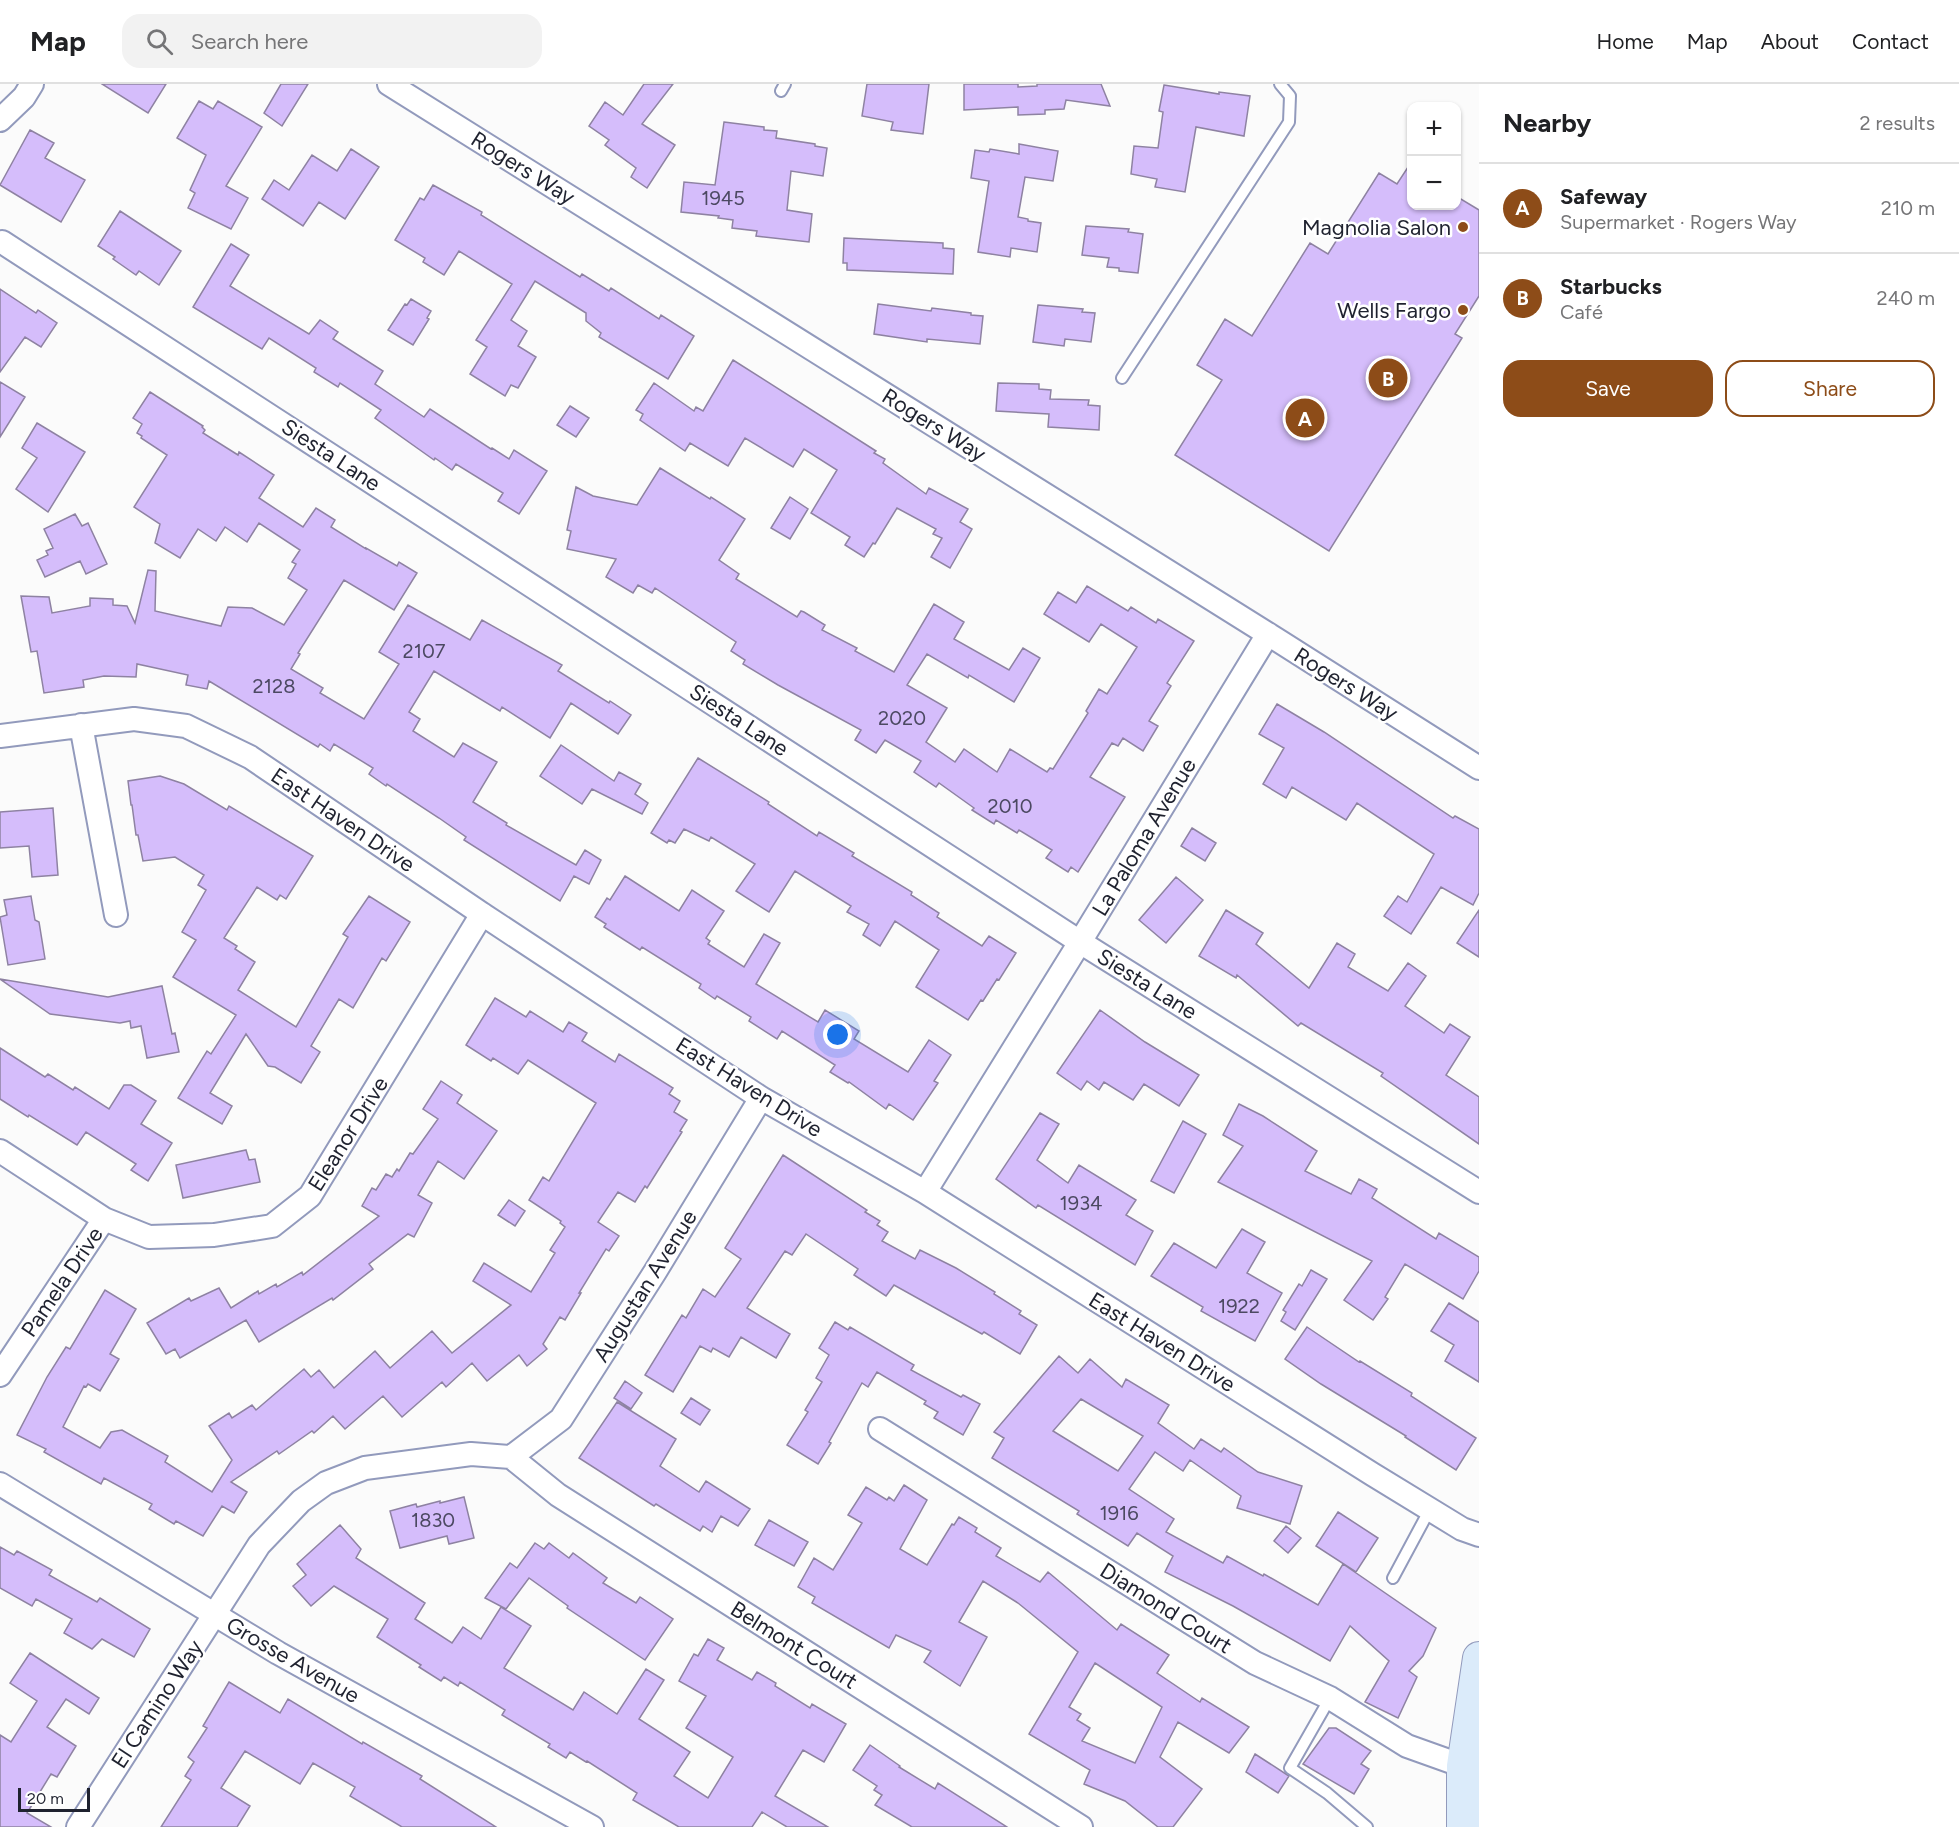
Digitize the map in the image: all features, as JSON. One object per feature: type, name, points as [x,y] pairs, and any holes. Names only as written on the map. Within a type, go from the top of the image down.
[{"type":"main road","points":[[1463,1827],[1463,1766],[1479,1658]]},
{"type":"street","points":[[0,120],[24,98],[32,84]]},
{"type":"street","name":"Rogers Way","points":[[389,84],[1479,768]]},
{"type":"street","name":"Siesta Lane","points":[[2,242],[1080,942],[1479,1192]]},
{"type":"street","name":"La Paloma Avenue","points":[[925,1192],[1268,634]]},
{"type":"street","name":"East Haven Drive","points":[[0,735],[134,719],[186,726],[250,757],[482,914],[761,1098],[925,1192],[1362,1468],[1462,1529],[1479,1535]]},
{"type":"street","points":[[81,725],[116,915]]},
{"type":"street","name":"Eleanor Drive","points":[[0,1151],[104,1219],[149,1237],[214,1235],[272,1226],[310,1196],[482,914]]},
{"type":"street","name":"Augustan Avenue","points":[[511,1457],[561,1419],[656,1272],[761,1098]]},
{"type":"street","name":"Pamela Drive","points":[[0,1375],[104,1219]]},
{"type":"street","name":"Diamond Court","points":[[880,1429],[1255,1663],[1330,1698],[1407,1746],[1463,1766]]},
{"type":"street","name":"El Camino Way","points":[[78,1827],[259,1545],[301,1501],[326,1483],[365,1468],[471,1454],[511,1457]]},
{"type":"street","name":"Belmont Court","points":[[511,1457],[558,1495],[1081,1827]]},
{"type":"street","name":"Grosse Avenue","points":[[0,1484],[289,1659],[592,1827]]},
{"type":"lane","points":[[1122,378],[1289,122],[1290,96],[1280,84]]},
{"type":"lane","points":[[1393,1578],[1430,1509]]},
{"type":"lane","points":[[1330,1698],[1290,1768],[1327,1793],[1367,1827]]},
{"type":"building","points":[[102,84],[166,84],[148,113]]},
{"type":"building","points":[[281,84],[308,84],[282,126],[264,113]]},
{"type":"building","points":[[644,84],[673,84],[642,124],[675,145],[647,188],[631,177],[636,168],[605,145],[609,140],[589,126],[605,102],[623,115]]},
{"type":"building","points":[[867,84],[929,84],[923,134],[891,130],[893,122],[862,116]]},
{"type":"building","points":[[964,84],[1018,84],[1018,87],[1037,86],[1037,84],[1101,84],[1110,106],[1066,100],[1064,109],[1045,110],[1045,114],[1018,115],[1018,107],[964,110]]},
{"type":"building","points":[[1164,85],[1219,94],[1219,92],[1250,96],[1244,136],[1196,127],[1185,192],[1155,187],[1157,179],[1131,174],[1134,146],[1158,148],[1163,112],[1159,111]]},
{"type":"building","points":[[199,101],[213,109],[218,101],[262,127],[226,186],[248,198],[231,229],[188,208],[195,193],[190,190],[206,155],[177,138]]},
{"type":"building","points":[[724,122],[764,127],[764,130],[777,131],[776,138],[827,148],[823,176],[791,171],[787,210],[812,214],[809,242],[756,236],[757,231],[732,228],[733,220],[718,218],[719,216],[681,212],[684,182],[715,185]]},
{"type":"building","points":[[30,130],[54,143],[45,158],[85,180],[61,222],[0,185]]},
{"type":"building","points":[[1019,144],[1058,151],[1053,181],[1025,177],[1018,217],[1041,223],[1037,252],[1011,248],[1010,257],[978,252],[989,181],[971,178],[975,150],[989,152],[990,149],[1019,154]]},
{"type":"building","points":[[351,149],[379,167],[345,219],[319,202],[303,226],[262,199],[274,180],[289,190],[312,155],[337,171]]},
{"type":"building","points":[[1407,169],[1407,210],[1461,210],[1461,199],[1479,210],[1479,296],[1455,334],[1462,338],[1329,551],[1175,455],[1222,380],[1197,365],[1225,319],[1252,336],[1310,243],[1328,254],[1379,173],[1397,184]]},
{"type":"building","points":[[433,185],[482,212],[481,215],[580,277],[582,274],[609,291],[611,288],[659,319],[661,315],[694,336],[668,379],[599,337],[601,333],[586,321],[586,313],[535,281],[511,320],[527,331],[518,346],[536,357],[518,388],[511,385],[505,396],[470,374],[487,347],[476,340],[512,284],[459,251],[444,275],[423,262],[425,258],[395,240],[420,198],[424,200]]},
{"type":"building","points":[[120,211],[181,251],[159,285],[139,271],[136,275],[98,246]]},
{"type":"building","points":[[1086,226],[1129,229],[1128,232],[1143,234],[1138,273],[1107,267],[1109,258],[1082,255]]},
{"type":"building","points":[[844,238],[943,243],[943,248],[954,249],[953,274],[847,270],[847,263],[843,263]]},
{"type":"building","points":[[231,244],[249,255],[230,286],[309,334],[320,320],[338,332],[333,339],[383,371],[375,384],[424,417],[430,409],[509,459],[514,450],[547,471],[519,514],[498,501],[503,493],[456,464],[452,470],[435,458],[434,460],[375,418],[381,410],[340,383],[338,387],[314,372],[316,368],[269,338],[262,349],[193,307]]},
{"type":"building","points":[[0,289],[36,313],[38,310],[57,323],[41,347],[25,337],[0,372]]},
{"type":"building","points":[[411,299],[431,311],[427,318],[429,319],[413,345],[388,330],[405,304],[407,305]]},
{"type":"building","points":[[878,304],[931,311],[932,308],[983,316],[980,344],[927,339],[927,342],[874,334]]},
{"type":"building","points":[[1038,305],[1083,309],[1082,312],[1095,313],[1091,342],[1065,339],[1064,346],[1033,342]]},
{"type":"building","points":[[733,360],[876,451],[874,453],[885,459],[883,463],[926,494],[929,488],[968,509],[960,522],[972,529],[950,568],[931,557],[942,538],[933,534],[936,529],[897,508],[875,544],[873,543],[864,557],[845,545],[850,537],[811,513],[837,470],[804,449],[793,467],[745,438],[728,466],[690,443],[685,451],[640,420],[643,414],[636,410],[654,383],[694,411],[696,407],[703,411]]},
{"type":"building","points":[[0,382],[25,397],[0,437]]},
{"type":"building","points":[[998,383],[1039,384],[1039,389],[1051,390],[1050,399],[1089,400],[1088,405],[1100,406],[1099,430],[1048,427],[1049,414],[996,411]]},
{"type":"building","points":[[150,392],[203,426],[205,430],[203,433],[238,455],[239,452],[274,475],[259,498],[303,527],[316,508],[335,520],[331,527],[397,566],[399,562],[417,573],[394,610],[344,580],[298,653],[300,654],[291,669],[323,688],[320,693],[364,719],[399,664],[379,652],[408,605],[470,640],[482,620],[562,665],[558,671],[631,715],[618,734],[571,703],[550,738],[502,707],[500,711],[434,671],[409,712],[420,719],[413,731],[454,757],[463,743],[497,762],[473,802],[507,823],[506,825],[576,865],[585,850],[601,860],[589,884],[574,876],[560,901],[464,840],[466,837],[439,818],[369,774],[373,768],[334,744],[330,751],[320,744],[318,747],[209,681],[207,689],[186,685],[188,675],[137,664],[136,677],[104,676],[83,680],[84,687],[44,693],[37,651],[31,652],[21,596],[49,597],[52,613],[90,606],[90,598],[113,599],[113,605],[127,606],[135,623],[148,570],[156,571],[155,611],[221,626],[228,607],[252,608],[284,625],[307,590],[288,578],[296,564],[292,562],[300,550],[259,523],[247,542],[225,527],[216,541],[198,529],[180,558],[155,543],[160,524],[134,507],[167,455],[137,433],[142,424],[133,418]]},
{"type":"building","points":[[570,406],[589,418],[576,437],[557,425]]},
{"type":"building","points":[[37,423],[85,452],[48,512],[16,489],[37,458],[22,448]]},
{"type":"building","points":[[660,468],[745,519],[719,560],[739,574],[736,579],[797,617],[801,611],[804,612],[825,625],[822,630],[857,648],[855,651],[894,672],[934,604],[964,622],[954,639],[1009,670],[1023,648],[1040,658],[1014,702],[969,675],[968,678],[927,654],[907,685],[947,708],[926,742],[955,762],[964,749],[997,772],[1010,749],[1047,772],[1050,768],[1053,769],[1088,713],[1086,711],[1099,689],[1107,694],[1137,647],[1101,624],[1089,642],[1044,614],[1058,592],[1076,603],[1087,586],[1128,611],[1131,607],[1156,623],[1158,619],[1194,641],[1167,683],[1171,686],[1149,721],[1158,726],[1143,751],[1123,738],[1118,746],[1112,743],[1090,777],[1125,797],[1078,872],[1071,867],[1068,872],[1046,858],[1052,850],[1019,830],[1017,833],[996,820],[994,824],[972,810],[974,808],[939,783],[936,787],[914,772],[921,761],[885,740],[876,753],[855,740],[861,730],[743,664],[745,660],[731,651],[736,642],[655,588],[652,593],[638,585],[633,593],[606,577],[616,559],[567,549],[571,531],[567,530],[576,487],[593,496],[637,505]]},
{"type":"building","points":[[790,497],[808,509],[790,539],[771,528]]},
{"type":"building","points":[[75,514],[82,526],[88,523],[107,564],[86,574],[80,561],[45,577],[37,560],[48,555],[46,551],[53,548],[44,529]]},
{"type":"building","points":[[1277,704],[1324,732],[1453,818],[1455,816],[1479,829],[1479,893],[1473,905],[1441,887],[1411,934],[1384,916],[1398,896],[1407,902],[1434,854],[1357,803],[1346,820],[1292,787],[1286,798],[1263,784],[1284,748],[1259,734]]},
{"type":"building","points":[[561,745],[614,781],[619,772],[641,784],[635,794],[648,803],[642,814],[592,789],[582,804],[540,776]]},
{"type":"building","points":[[698,758],[769,802],[768,804],[817,836],[819,832],[854,853],[852,856],[912,892],[911,895],[939,913],[937,917],[982,946],[989,936],[1016,953],[999,980],[997,979],[968,1020],[916,987],[939,950],[895,921],[880,946],[863,935],[869,924],[847,912],[851,906],[795,871],[769,912],[736,891],[755,864],[711,837],[709,841],[684,829],[675,843],[669,840],[667,843],[651,833]]},
{"type":"building","points":[[160,776],[184,784],[227,810],[229,806],[313,856],[286,899],[280,895],[277,900],[257,887],[224,938],[237,946],[235,949],[255,962],[238,990],[296,1027],[348,937],[343,934],[369,896],[410,922],[386,961],[382,958],[353,1008],[339,999],[311,1046],[320,1052],[301,1083],[275,1067],[268,1066],[246,1034],[210,1093],[232,1106],[222,1124],[178,1098],[207,1051],[211,1054],[236,1015],[173,977],[196,940],[182,932],[206,890],[198,885],[204,875],[175,857],[143,861],[138,835],[136,835],[128,781]]},
{"type":"building","points":[[53,808],[58,875],[32,877],[29,846],[0,848],[0,812]]},
{"type":"building","points":[[1192,828],[1216,843],[1205,861],[1181,846]]},
{"type":"building","points":[[625,876],[679,911],[692,890],[724,911],[706,938],[710,941],[708,944],[744,967],[764,934],[780,943],[756,984],[818,1022],[825,1010],[859,1031],[854,1039],[908,1072],[929,1040],[951,1055],[934,1081],[938,1083],[913,1120],[889,1104],[886,1109],[849,1082],[830,1072],[835,1065],[782,1031],[777,1039],[749,1021],[751,1017],[717,996],[715,999],[699,988],[701,984],[642,947],[640,950],[604,927],[606,924],[595,917],[607,898],[610,900]]},
{"type":"building","points":[[1176,877],[1203,900],[1166,943],[1139,920]]},
{"type":"building","points":[[31,896],[35,920],[39,922],[45,959],[8,965],[0,917],[7,915],[4,900]]},
{"type":"building","points":[[1226,910],[1263,933],[1256,944],[1309,988],[1337,943],[1355,954],[1348,967],[1388,991],[1408,963],[1426,976],[1405,1006],[1444,1033],[1450,1024],[1470,1037],[1446,1075],[1479,1097],[1479,1144],[1381,1076],[1383,1073],[1301,1023],[1298,1026],[1237,975],[1236,978],[1199,956]]},
{"type":"building","points":[[1479,910],[1479,957],[1457,943]]},
{"type":"building","points":[[0,979],[108,997],[162,986],[172,1034],[175,1033],[179,1052],[147,1058],[141,1026],[131,1028],[130,1021],[120,1023],[50,1014]]},
{"type":"building","points":[[495,998],[526,1017],[530,1011],[563,1032],[569,1022],[587,1033],[582,1041],[615,1062],[619,1054],[673,1088],[669,1094],[680,1101],[674,1112],[687,1120],[647,1188],[645,1186],[635,1202],[618,1192],[598,1222],[619,1236],[609,1251],[606,1249],[565,1320],[560,1317],[543,1344],[547,1349],[527,1366],[519,1355],[487,1381],[472,1363],[446,1387],[442,1382],[402,1417],[383,1396],[345,1429],[333,1416],[314,1433],[312,1431],[279,1454],[277,1451],[231,1482],[247,1492],[234,1513],[222,1506],[203,1536],[176,1521],[174,1524],[149,1509],[152,1504],[104,1478],[101,1484],[44,1452],[46,1449],[17,1435],[47,1377],[66,1347],[70,1349],[105,1290],[136,1309],[110,1354],[119,1359],[100,1391],[88,1384],[84,1386],[63,1427],[100,1448],[111,1432],[122,1430],[168,1456],[165,1462],[212,1492],[232,1460],[209,1426],[229,1413],[232,1418],[252,1405],[256,1410],[304,1369],[311,1377],[319,1370],[334,1388],[375,1351],[390,1368],[432,1331],[452,1353],[511,1305],[473,1281],[484,1263],[531,1292],[555,1253],[550,1250],[565,1227],[560,1223],[561,1221],[529,1200],[543,1177],[549,1181],[596,1103],[528,1060],[518,1074],[466,1045]]},
{"type":"building","points":[[1100,1010],[1145,1042],[1199,1075],[1179,1106],[1144,1084],[1133,1100],[1104,1082],[1099,1090],[1087,1081],[1081,1090],[1057,1073]]},
{"type":"building","points":[[0,1048],[45,1077],[48,1074],[73,1090],[75,1087],[109,1109],[124,1085],[131,1085],[156,1101],[141,1124],[172,1143],[148,1181],[131,1170],[136,1164],[86,1132],[77,1145],[0,1099]]},
{"type":"building","points":[[441,1081],[462,1095],[457,1103],[497,1131],[464,1179],[438,1161],[418,1195],[432,1203],[414,1237],[408,1234],[369,1264],[373,1269],[333,1300],[332,1298],[259,1342],[246,1320],[180,1358],[175,1349],[166,1354],[147,1323],[189,1298],[191,1301],[219,1288],[231,1308],[258,1291],[259,1294],[276,1284],[277,1287],[302,1272],[303,1275],[379,1216],[362,1206],[372,1188],[376,1190],[386,1174],[392,1177],[397,1169],[399,1171],[410,1153],[413,1154],[438,1119],[423,1109]]},
{"type":"building","points":[[1239,1104],[1263,1116],[1317,1151],[1305,1171],[1351,1194],[1359,1179],[1377,1189],[1372,1198],[1436,1239],[1439,1233],[1479,1257],[1479,1271],[1463,1299],[1405,1264],[1385,1297],[1388,1299],[1373,1320],[1344,1300],[1372,1261],[1218,1182],[1243,1146],[1223,1135]]},
{"type":"building","points":[[1040,1113],[1059,1124],[1037,1160],[1068,1183],[1079,1165],[1136,1200],[1126,1215],[1153,1231],[1135,1265],[1038,1205],[1036,1208],[996,1179]]},
{"type":"building","points":[[1183,1121],[1206,1134],[1174,1193],[1151,1181]]},
{"type":"building","points":[[246,1150],[249,1160],[255,1159],[260,1182],[183,1198],[176,1165]]},
{"type":"building","points":[[783,1155],[880,1221],[877,1225],[888,1232],[882,1241],[915,1259],[920,1250],[956,1268],[1021,1311],[1019,1314],[1037,1325],[1020,1354],[984,1332],[982,1334],[894,1285],[886,1296],[854,1275],[858,1269],[806,1234],[792,1255],[785,1251],[747,1308],[790,1334],[776,1358],[741,1337],[729,1357],[713,1348],[711,1352],[700,1346],[673,1392],[645,1375],[682,1315],[686,1318],[703,1289],[715,1297],[741,1259],[725,1248]]},
{"type":"building","points":[[509,1200],[525,1211],[515,1226],[498,1215]]},
{"type":"building","points":[[1242,1229],[1265,1242],[1247,1273],[1282,1293],[1255,1341],[1201,1311],[1203,1307],[1151,1276],[1174,1243],[1216,1268]]},
{"type":"building","points":[[1311,1270],[1327,1279],[1295,1330],[1281,1321],[1286,1312],[1283,1310],[1299,1284],[1302,1286]]},
{"type":"building","points":[[1449,1303],[1479,1322],[1479,1382],[1445,1361],[1454,1345],[1431,1331]]},
{"type":"building","points":[[835,1322],[848,1330],[850,1327],[914,1365],[911,1370],[961,1397],[963,1395],[980,1404],[963,1435],[934,1418],[938,1412],[924,1404],[926,1401],[877,1372],[868,1387],[862,1383],[818,1464],[787,1445],[808,1412],[805,1410],[822,1382],[816,1378],[829,1355],[819,1348]]},
{"type":"building","points":[[1307,1327],[1359,1362],[1412,1393],[1411,1396],[1476,1438],[1456,1470],[1285,1359]]},
{"type":"building","points":[[1059,1356],[1078,1373],[1090,1359],[1122,1387],[1126,1379],[1169,1405],[1158,1423],[1194,1449],[1201,1439],[1221,1452],[1224,1448],[1258,1472],[1302,1486],[1290,1524],[1237,1508],[1241,1496],[1190,1460],[1183,1471],[1155,1452],[1129,1489],[1174,1519],[1166,1532],[1223,1563],[1227,1556],[1318,1605],[1343,1564],[1436,1628],[1423,1656],[1409,1671],[1417,1677],[1398,1718],[1365,1702],[1389,1661],[1350,1626],[1330,1661],[1233,1606],[1165,1572],[1173,1556],[1137,1533],[1128,1546],[1077,1514],[1079,1511],[992,1458],[1004,1438],[994,1432]],"holes":[[[1081,1399],[1143,1436],[1118,1471],[1053,1431]]]},
{"type":"building","points":[[625,1381],[642,1393],[631,1409],[614,1398]]},
{"type":"building","points":[[691,1398],[710,1410],[700,1425],[681,1413]]},
{"type":"building","points":[[617,1402],[676,1439],[660,1466],[699,1492],[706,1481],[750,1509],[738,1526],[721,1516],[712,1532],[703,1526],[700,1531],[656,1504],[654,1506],[579,1458]]},
{"type":"building","points":[[904,1485],[927,1500],[900,1549],[927,1565],[952,1524],[954,1525],[959,1517],[977,1528],[975,1532],[1001,1548],[996,1556],[1040,1582],[1048,1572],[1117,1630],[1121,1624],[1169,1655],[1157,1673],[1200,1702],[1202,1698],[1249,1727],[1229,1753],[1178,1722],[1160,1757],[1202,1789],[1173,1827],[1158,1827],[1125,1801],[1084,1784],[1090,1770],[1029,1734],[1078,1652],[1018,1603],[983,1581],[959,1622],[987,1637],[960,1686],[924,1662],[931,1651],[896,1635],[889,1648],[812,1603],[815,1597],[798,1587],[814,1558],[833,1570],[862,1523],[848,1515],[866,1487],[887,1500],[889,1497],[894,1501]],"holes":[[[1095,1663],[1162,1707],[1135,1763],[1082,1741],[1090,1728],[1077,1720],[1081,1714],[1069,1707]]]},
{"type":"building","points":[[464,1497],[474,1538],[449,1544],[447,1536],[400,1548],[390,1511],[416,1504],[417,1507]]},
{"type":"building","points":[[1338,1512],[1378,1538],[1356,1572],[1316,1546]]},
{"type":"building","points":[[769,1520],[808,1542],[794,1566],[755,1545]]},
{"type":"building","points":[[340,1525],[361,1549],[356,1558],[425,1603],[415,1619],[452,1643],[463,1627],[481,1639],[501,1607],[531,1626],[504,1668],[573,1710],[584,1692],[617,1714],[646,1669],[664,1680],[639,1719],[690,1752],[674,1776],[708,1798],[733,1757],[686,1728],[706,1696],[679,1681],[694,1654],[698,1656],[708,1639],[724,1648],[717,1660],[752,1680],[757,1672],[810,1708],[812,1704],[846,1724],[824,1762],[803,1750],[775,1796],[828,1827],[787,1827],[762,1812],[752,1827],[679,1827],[633,1800],[637,1793],[587,1761],[570,1752],[566,1758],[548,1747],[550,1744],[502,1715],[505,1710],[460,1682],[458,1686],[444,1677],[441,1681],[419,1667],[421,1665],[377,1637],[388,1619],[334,1586],[311,1606],[293,1586],[306,1575],[297,1564]]},
{"type":"building","points":[[1286,1526],[1301,1538],[1288,1553],[1274,1541]]},
{"type":"building","points":[[535,1543],[544,1549],[549,1543],[569,1558],[573,1553],[607,1578],[603,1583],[636,1603],[640,1597],[673,1619],[645,1660],[567,1608],[568,1606],[529,1578],[506,1609],[485,1598],[510,1563],[517,1568]]},
{"type":"building","points":[[0,1547],[14,1555],[17,1551],[52,1570],[49,1575],[97,1602],[100,1598],[150,1629],[134,1657],[102,1639],[92,1649],[64,1633],[72,1619],[36,1599],[32,1606],[0,1588]]},
{"type":"building","points":[[30,1653],[99,1698],[89,1714],[66,1699],[47,1727],[76,1746],[57,1777],[51,1774],[27,1813],[51,1827],[0,1827],[0,1735],[11,1742],[37,1701],[10,1683]]},
{"type":"building","points":[[229,1682],[280,1713],[288,1699],[362,1744],[363,1742],[422,1776],[420,1779],[496,1827],[402,1827],[350,1796],[355,1787],[313,1763],[300,1784],[245,1751],[221,1788],[250,1806],[237,1827],[161,1827],[191,1780],[185,1776],[194,1762],[188,1757],[207,1728],[203,1726]]},
{"type":"building","points":[[1329,1728],[1336,1728],[1371,1751],[1361,1764],[1369,1769],[1354,1794],[1303,1764]]},
{"type":"building","points":[[870,1745],[899,1767],[935,1789],[938,1783],[1007,1827],[912,1827],[875,1805],[882,1795],[874,1790],[877,1786],[853,1770]]},
{"type":"building","points":[[1255,1754],[1289,1776],[1278,1793],[1246,1772]]},
{"type":"place","name":"Magnolia Salon","points":[[1463,227]]},
{"type":"place","name":"Wells Fargo","points":[[1463,310]]},
{"type":"place","name":"Starbucks","points":[[1388,378]]},
{"type":"place","name":"Safeway","points":[[1305,418]]}]
